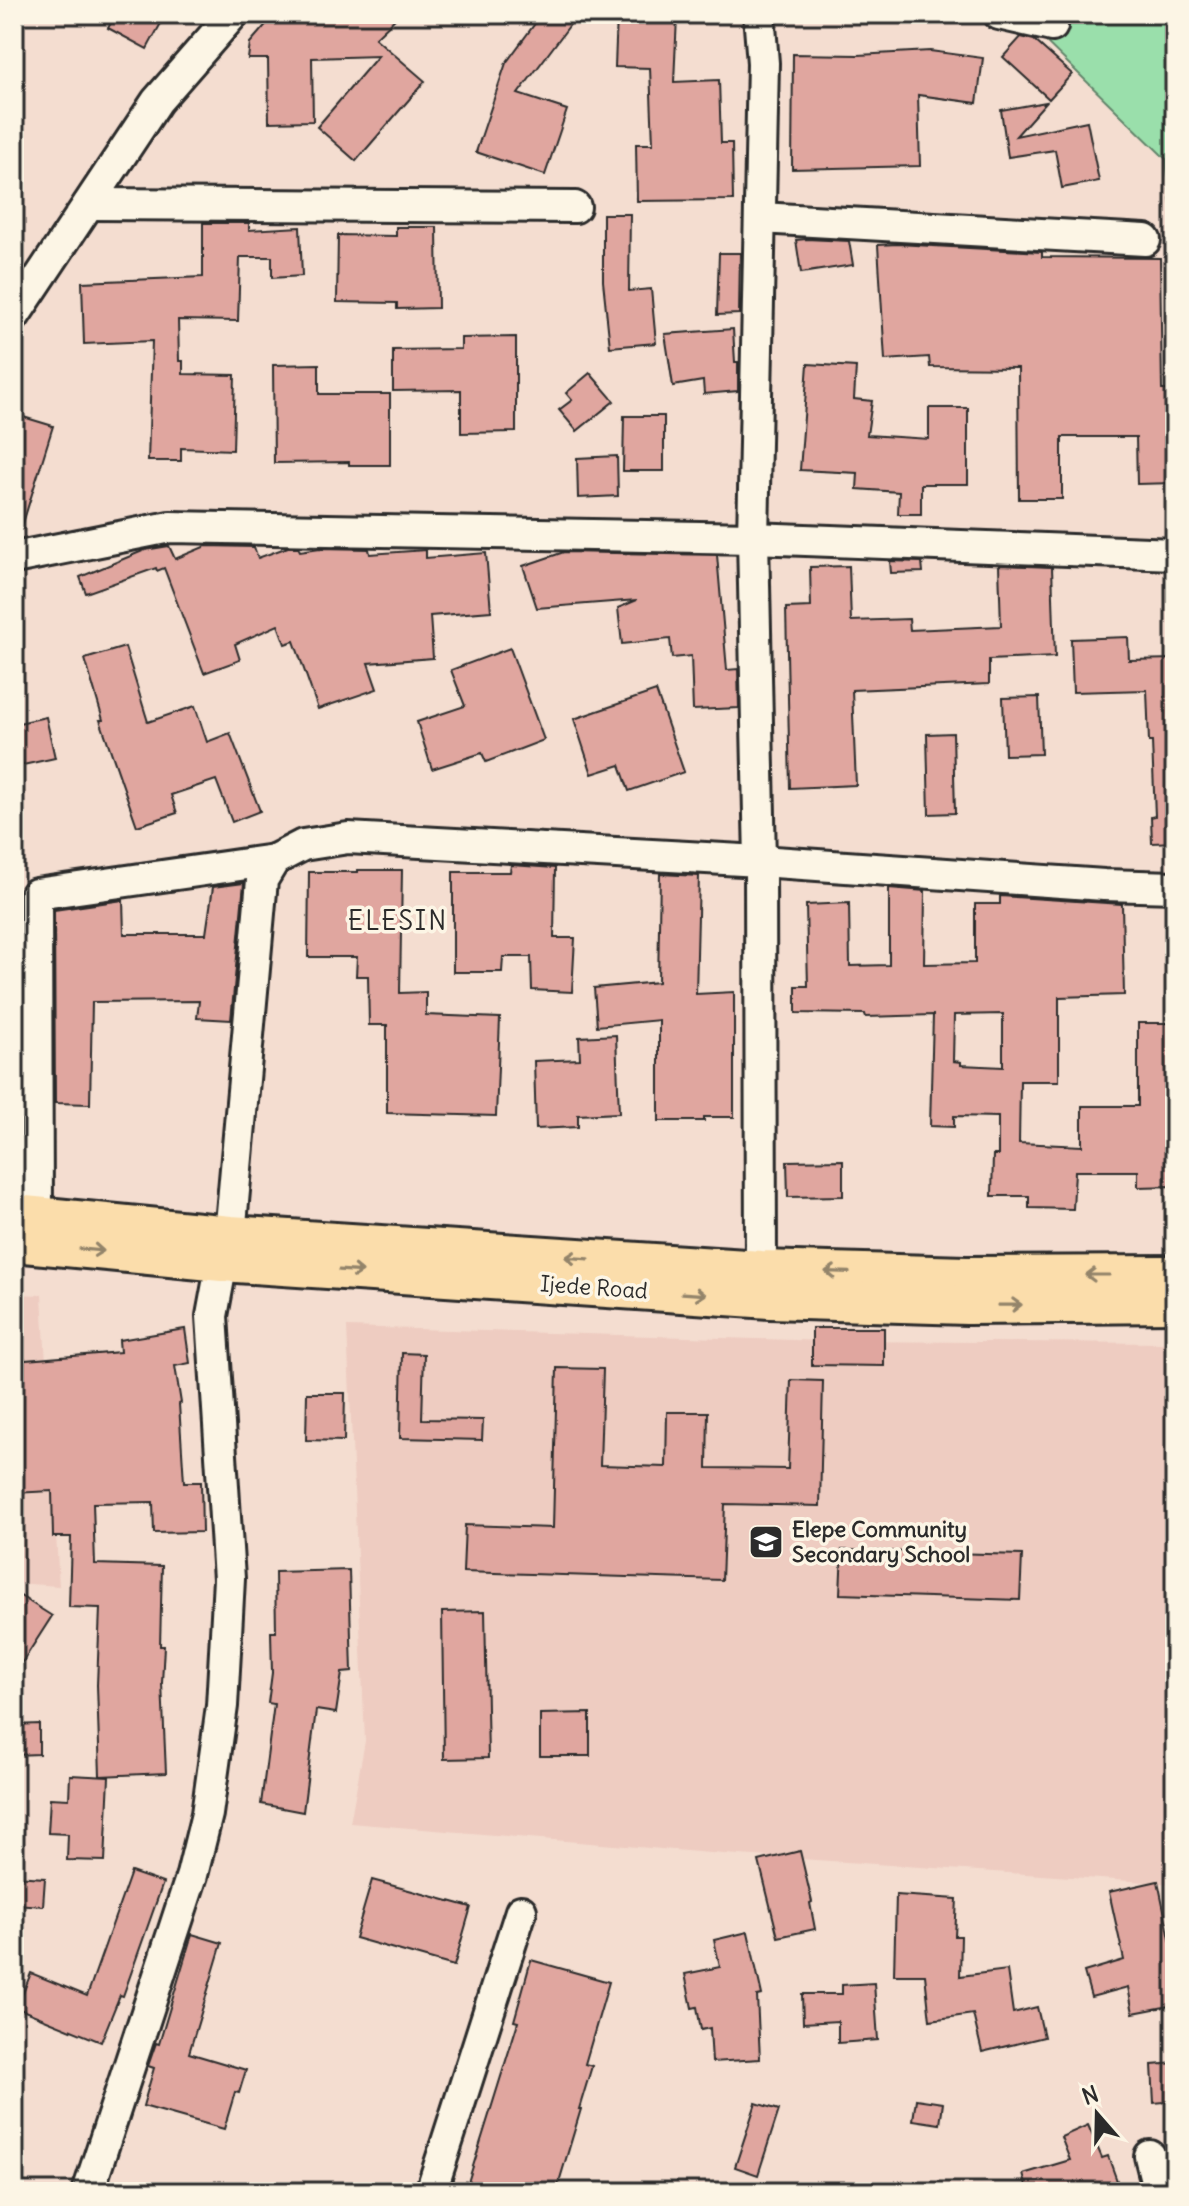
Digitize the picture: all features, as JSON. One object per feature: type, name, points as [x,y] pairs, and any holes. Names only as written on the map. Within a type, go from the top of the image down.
[{"type":"main road","name":"Ijede Road","points":[[22,1225],[226,1248],[770,1299],[966,1291],[1175,1275]]},
{"type":"main road","name":"Ijede Road","points":[[226,1248],[761,1270],[966,1291],[1175,1303]]},
{"type":"street","points":[[14,316],[157,101],[233,14]]},
{"type":"street","points":[[759,14],[763,63],[753,538],[760,861],[761,1270]]},
{"type":"street","points":[[999,14],[1052,26]]},
{"type":"street","points":[[89,204],[575,207]]},
{"type":"street","points":[[760,218],[1145,240]]},
{"type":"street","points":[[14,558],[170,527],[753,538],[1175,554]]},
{"type":"street","points":[[22,1225],[25,896],[274,860],[303,845],[348,838],[1175,887]]},
{"type":"street","points":[[88,2192],[187,1889],[207,1814],[222,1706],[229,1579],[212,1316],[226,1248],[262,880],[274,860]]},
{"type":"street","points":[[431,2192],[521,1911]]},
{"type":"street","points":[[1150,2156],[1159,2192]]},
{"type":"shaded area","points":[[14,1294],[42,1295],[59,1586],[14,1583]]},
{"type":"shaded area","name":"Elepe Community Secondary School","points":[[347,1327],[827,1341],[1175,1343],[1175,1884],[710,1853],[350,1823],[365,1741]]},
{"type":"green space","points":[[1030,14],[1175,14],[1175,243],[1166,159],[1039,35]]},
{"type":"building","points":[[116,14],[166,14],[147,49],[108,28]]},
{"type":"building","points":[[275,14],[400,14],[375,38],[425,81],[356,161],[317,127],[378,56],[312,58],[313,121],[269,122],[268,59],[248,59],[250,43]]},
{"type":"building","points":[[542,14],[561,14],[572,22],[518,94],[567,110],[545,175],[476,152],[506,63]]},
{"type":"building","points":[[617,14],[677,17],[674,82],[719,80],[721,143],[732,143],[733,200],[637,201],[636,144],[653,144],[650,68],[615,67]]},
{"type":"building","points":[[1021,37],[1034,40],[1072,74],[1049,99],[1003,57]]},
{"type":"building","points":[[930,51],[983,58],[977,103],[918,95],[920,166],[792,169],[793,54],[858,55]]},
{"type":"building","points":[[1046,102],[1016,136],[1087,121],[1099,181],[1062,188],[1055,150],[1008,157],[1001,110]]},
{"type":"building","points":[[603,214],[630,214],[629,291],[651,289],[656,343],[610,347],[603,281]]},
{"type":"building","points":[[203,223],[249,223],[249,230],[300,227],[302,276],[272,278],[272,257],[240,257],[238,321],[178,320],[179,361],[183,361],[183,374],[235,375],[233,450],[181,448],[181,461],[148,461],[152,341],[84,344],[82,282],[203,277]]},
{"type":"building","points":[[396,227],[437,227],[438,308],[397,309],[397,303],[337,302],[338,235],[396,236]]},
{"type":"building","points":[[796,240],[849,241],[853,265],[801,273]]},
{"type":"building","points":[[878,245],[1042,252],[1042,257],[1160,258],[1162,390],[1175,390],[1175,483],[1137,484],[1136,437],[1062,437],[1062,499],[1019,499],[1018,368],[930,367],[929,357],[885,360]]},
{"type":"building","points":[[719,253],[740,253],[739,314],[717,315]]},
{"type":"building","points":[[733,329],[738,391],[704,394],[703,381],[673,386],[665,334]]},
{"type":"building","points":[[516,337],[516,432],[461,433],[461,390],[393,391],[393,350],[461,349],[461,338]]},
{"type":"building","points":[[319,364],[319,394],[390,394],[390,465],[274,463],[273,365]]},
{"type":"building","points":[[808,364],[856,367],[854,399],[872,401],[867,435],[929,439],[929,408],[968,408],[968,484],[921,484],[921,514],[898,514],[899,492],[857,489],[858,473],[800,470]]},
{"type":"building","points":[[590,373],[614,401],[577,431],[559,410],[572,400],[566,393]]},
{"type":"building","points":[[20,416],[53,426],[18,539],[14,538],[14,436]]},
{"type":"building","points":[[624,416],[664,416],[664,471],[623,471]]},
{"type":"building","points":[[617,456],[618,496],[578,498],[577,458]]},
{"type":"building","points":[[169,546],[175,559],[206,546],[254,547],[258,558],[288,547],[298,547],[300,551],[320,548],[369,549],[370,554],[426,550],[426,558],[486,553],[491,611],[430,616],[433,658],[368,663],[377,689],[318,709],[294,641],[285,644],[278,625],[235,644],[240,660],[204,673],[164,568],[157,571],[156,568],[86,593],[80,577],[145,550]]},
{"type":"building","points":[[564,552],[717,555],[727,670],[738,669],[739,708],[693,710],[691,656],[672,658],[670,639],[622,644],[618,608],[637,600],[537,608],[523,566]]},
{"type":"building","points":[[890,561],[922,562],[923,572],[891,573]]},
{"type":"building","points":[[999,565],[1052,567],[1055,657],[989,660],[989,684],[852,690],[856,785],[790,788],[786,608],[811,607],[810,567],[849,566],[851,621],[909,619],[910,630],[1001,626]]},
{"type":"building","points":[[1128,637],[1129,660],[1175,659],[1175,842],[1152,843],[1151,817],[1155,816],[1147,690],[1073,692],[1071,639]]},
{"type":"building","points":[[125,647],[148,722],[195,706],[207,742],[230,733],[260,811],[232,822],[216,780],[171,795],[177,813],[137,826],[100,720],[103,720],[85,659]]},
{"type":"building","points":[[510,648],[544,740],[486,762],[482,753],[432,769],[417,722],[465,706],[451,670]]},
{"type":"building","points":[[656,691],[684,772],[629,791],[620,765],[592,774],[574,719]]},
{"type":"building","points":[[1039,697],[1041,754],[1005,755],[1003,698]]},
{"type":"building","points":[[46,717],[55,758],[14,767],[14,724]]},
{"type":"building","points":[[953,733],[955,813],[929,814],[927,734]]},
{"type":"building","points":[[511,865],[555,868],[554,938],[575,938],[572,992],[532,990],[531,957],[503,957],[502,972],[453,972],[453,872],[510,872]]},
{"type":"building","points":[[402,870],[400,993],[426,992],[426,1015],[500,1018],[496,1116],[387,1113],[387,1025],[369,1025],[368,976],[356,976],[357,957],[308,957],[309,872]]},
{"type":"building","points":[[660,874],[699,876],[696,994],[734,992],[734,1117],[659,1121],[659,1020],[597,1026],[594,988],[658,982]]},
{"type":"building","points":[[244,883],[231,1020],[197,1018],[199,1001],[92,1002],[90,1104],[55,1103],[54,910],[123,900],[124,934],[206,934],[213,887]]},
{"type":"building","points":[[889,888],[925,891],[924,964],[975,963],[975,904],[1000,904],[1000,896],[1122,904],[1124,995],[1059,997],[1059,1081],[1020,1081],[1019,1143],[1082,1146],[1082,1106],[1138,1106],[1138,1023],[1175,1023],[1175,1186],[1138,1187],[1138,1171],[1075,1171],[1073,1209],[1029,1208],[1029,1196],[992,1196],[993,1155],[998,1155],[998,1117],[954,1116],[954,1127],[930,1126],[933,1015],[866,1017],[865,1014],[796,1013],[796,986],[808,986],[806,905],[849,903],[850,966],[889,965]],"holes":[[[1003,1014],[1003,1067],[961,1065],[961,1062],[953,1061],[954,1015]]]},
{"type":"building","points":[[14,908],[18,908],[18,971],[14,971]]},
{"type":"building","points":[[616,1035],[619,1113],[578,1115],[578,1127],[536,1129],[534,1061],[580,1059],[579,1037]]},
{"type":"building","points":[[843,1160],[843,1196],[788,1197],[787,1161]]},
{"type":"building","points":[[812,1328],[884,1328],[884,1366],[812,1365]]},
{"type":"building","points":[[185,1329],[190,1363],[175,1366],[181,1403],[184,1482],[201,1482],[202,1532],[154,1533],[153,1502],[93,1503],[95,1564],[162,1566],[160,1646],[164,1646],[162,1683],[166,1773],[100,1776],[97,1685],[100,1608],[69,1607],[71,1537],[53,1537],[52,1491],[14,1493],[14,1361],[120,1352],[119,1340]]},
{"type":"building","points":[[402,1353],[424,1354],[422,1419],[483,1420],[482,1440],[400,1438]]},
{"type":"building","points":[[557,1368],[603,1369],[600,1465],[666,1467],[667,1412],[708,1412],[707,1468],[788,1469],[791,1380],[823,1381],[820,1506],[725,1504],[722,1580],[463,1572],[465,1525],[553,1528]]},
{"type":"building","points":[[307,1393],[345,1393],[344,1441],[306,1440]]},
{"type":"building","points":[[842,1550],[1022,1555],[1020,1600],[840,1594]]},
{"type":"building","points":[[349,1570],[352,1672],[342,1673],[336,1713],[316,1710],[303,1812],[261,1804],[274,1704],[268,1703],[272,1673],[271,1632],[276,1632],[275,1572]]},
{"type":"building","points":[[14,1592],[52,1616],[14,1675]]},
{"type":"building","points":[[485,1611],[488,1758],[444,1759],[442,1612]]},
{"type":"building","points":[[590,1713],[590,1756],[540,1756],[540,1714]]},
{"type":"building","points":[[39,1724],[39,1754],[14,1755],[14,1725]]},
{"type":"building","points":[[70,1775],[109,1777],[105,1861],[67,1860],[68,1834],[48,1833],[50,1798],[69,1799]]},
{"type":"building","points":[[800,1851],[815,1929],[778,1937],[759,1861]]},
{"type":"building","points":[[131,1872],[163,1883],[123,1996],[120,1995],[101,2042],[17,2008],[31,1973],[87,1996]]},
{"type":"building","points":[[14,1876],[45,1878],[43,1906],[14,1904]]},
{"type":"building","points":[[372,1880],[471,1907],[454,1966],[355,1938]]},
{"type":"building","points":[[1158,1881],[1175,1963],[1175,2005],[1133,2013],[1128,1987],[1091,1997],[1084,1972],[1124,1960],[1109,1892]]},
{"type":"building","points":[[896,1895],[957,1899],[955,1936],[961,1936],[960,1976],[1007,1970],[1013,2013],[1037,2007],[1044,2037],[982,2052],[973,2014],[930,2020],[925,1975],[894,1975]]},
{"type":"building","points":[[748,1932],[762,1995],[757,1996],[760,2059],[712,2062],[710,2028],[701,2030],[697,2007],[692,2008],[685,1974],[720,1967],[714,1940]]},
{"type":"building","points":[[192,1934],[222,1943],[189,2053],[246,2070],[239,2093],[235,2092],[224,2129],[143,2106],[154,2068],[148,2066],[156,2043],[159,2044]]},
{"type":"building","points":[[531,1960],[609,1982],[585,2064],[592,2066],[581,2109],[556,2192],[465,2192],[518,2022],[514,2021]]},
{"type":"building","points":[[874,1983],[878,2040],[838,2043],[838,2021],[803,2023],[802,1994],[842,1994],[842,1985]]},
{"type":"building","points":[[1175,2063],[1175,2101],[1154,2103],[1152,2065]]},
{"type":"building","points":[[916,2099],[943,2103],[940,2124],[913,2120]]},
{"type":"building","points":[[756,2103],[779,2110],[758,2175],[735,2167]]},
{"type":"building","points":[[1088,2125],[1102,2158],[1108,2156],[1121,2192],[1028,2192],[1023,2174],[1070,2160],[1061,2137]]},
{"type":"place","name":"Elepe Community Secondary School","points":[[766,1542]]},
{"type":"district","name":"ELESIN","points":[[398,921]]}]
